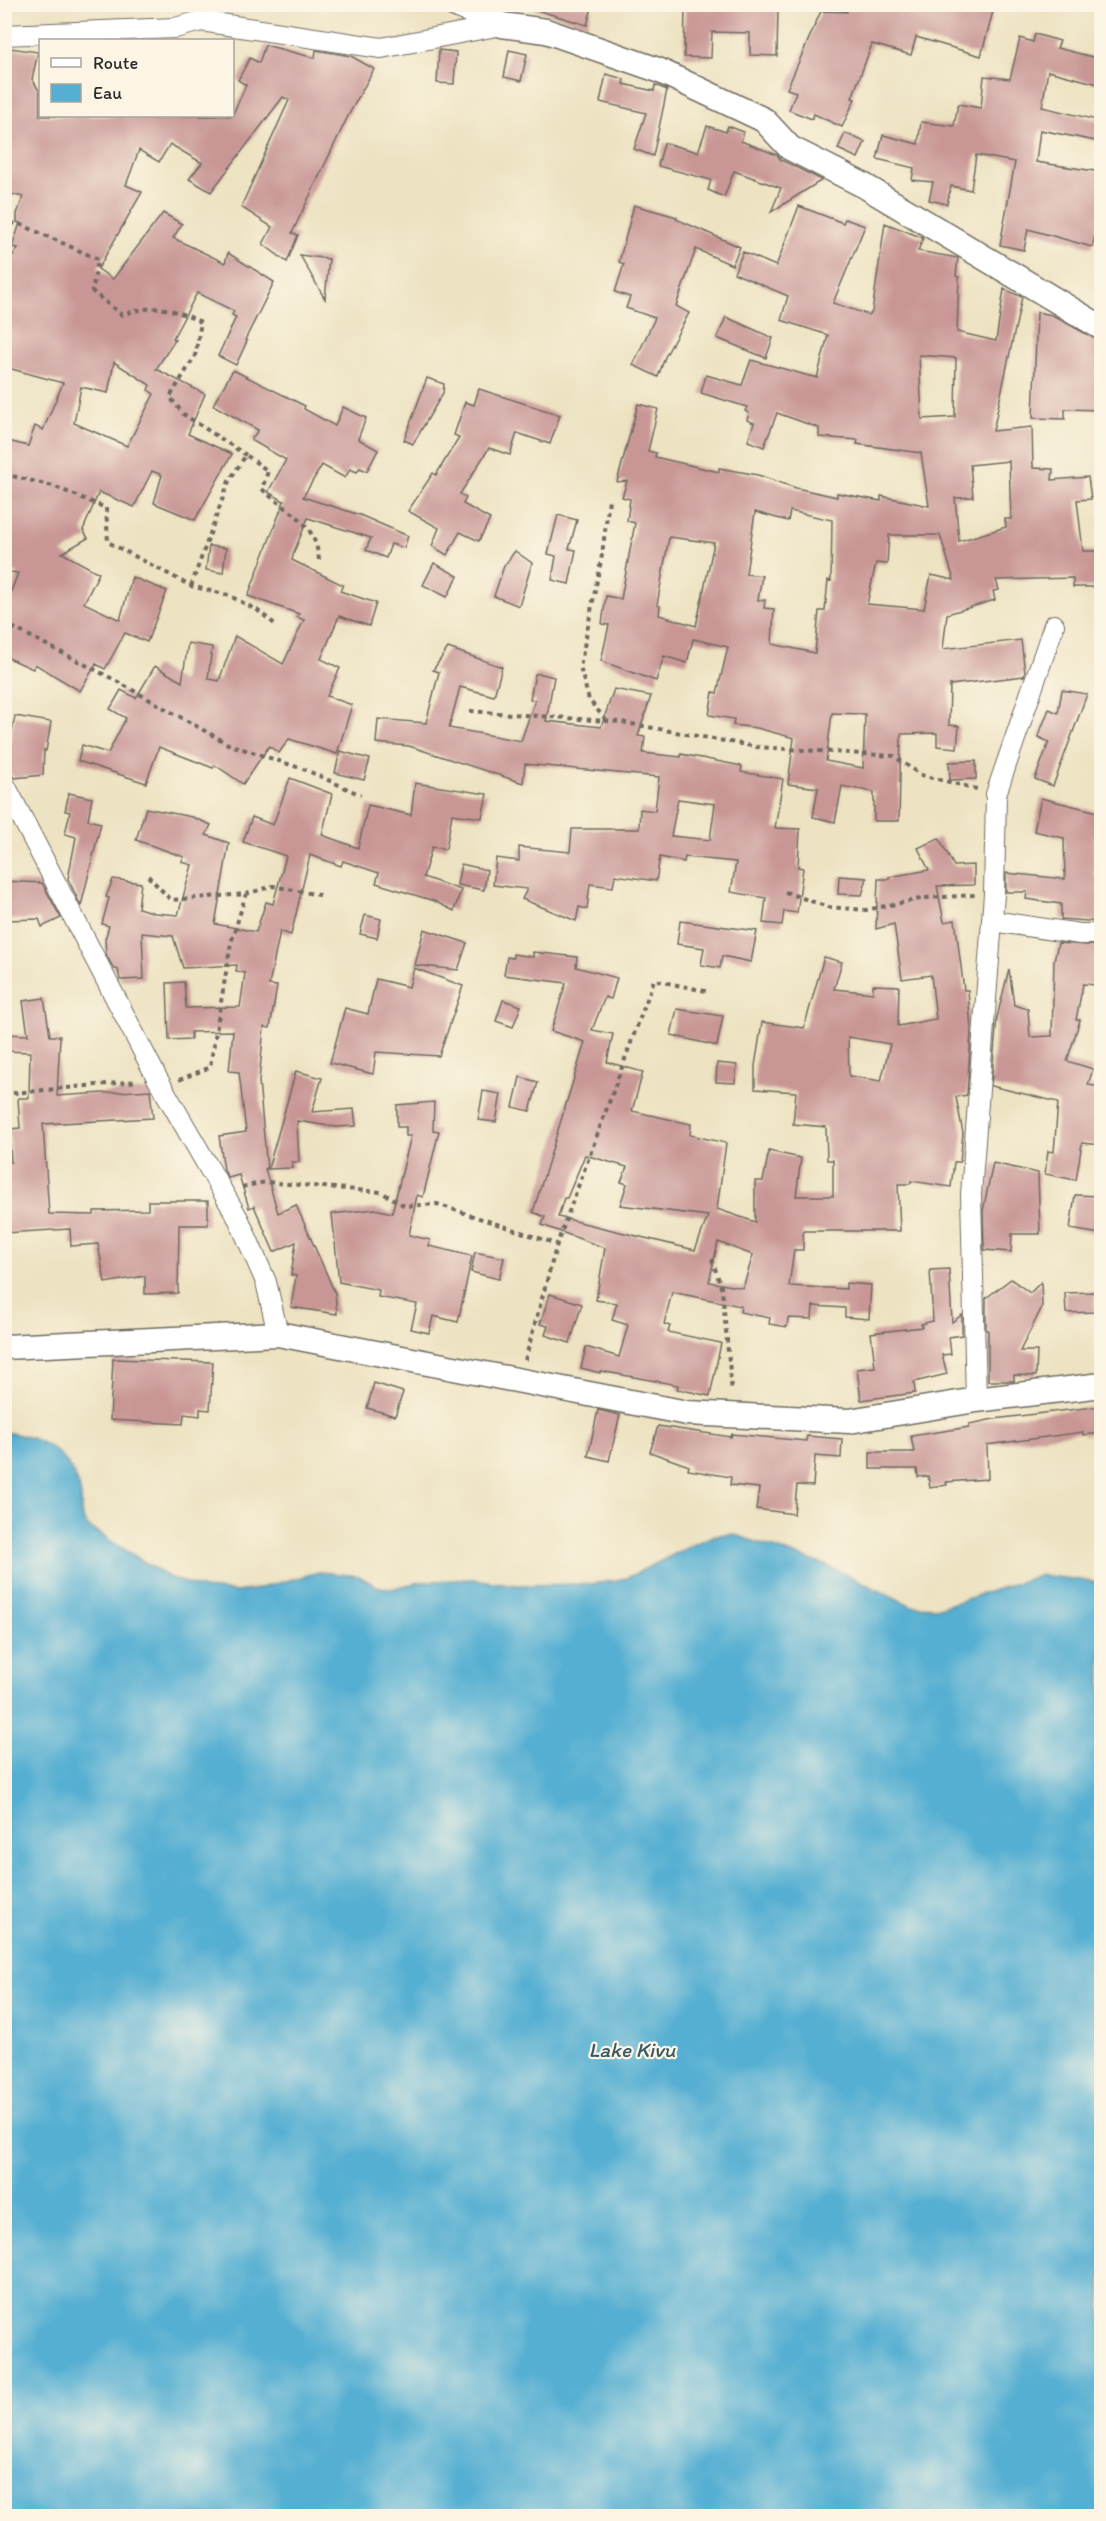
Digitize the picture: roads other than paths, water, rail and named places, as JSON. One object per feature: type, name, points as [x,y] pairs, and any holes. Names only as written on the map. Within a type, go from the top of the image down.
[{"type":"street","points":[[454,4],[502,25],[546,31],[658,70],[764,120],[790,148],[863,185],[1101,328]]},
{"type":"street","points":[[4,35],[175,28],[201,21],[381,48],[502,25]]},
{"type":"street","points":[[976,1400],[971,1194],[994,894],[996,794],[1054,625]]},
{"type":"street","points":[[4,783],[161,1082],[239,1220],[266,1282],[278,1334]]},
{"type":"street","points":[[992,921],[1080,934],[1101,934]]},
{"type":"street","points":[[4,1347],[278,1334],[687,1413],[849,1421],[976,1400],[1101,1385]]},
{"type":"water","name":"Lake Kivu","points":[[4,1432],[42,1443],[52,1449],[69,1466],[80,1491],[81,1512],[87,1526],[168,1577],[204,1589],[237,1592],[257,1589],[319,1572],[359,1576],[376,1586],[391,1589],[419,1582],[471,1579],[517,1585],[593,1584],[627,1578],[701,1541],[716,1535],[732,1534],[828,1566],[912,1606],[942,1607],[1041,1575],[1101,1583],[1101,2516],[5,2516]]}]
